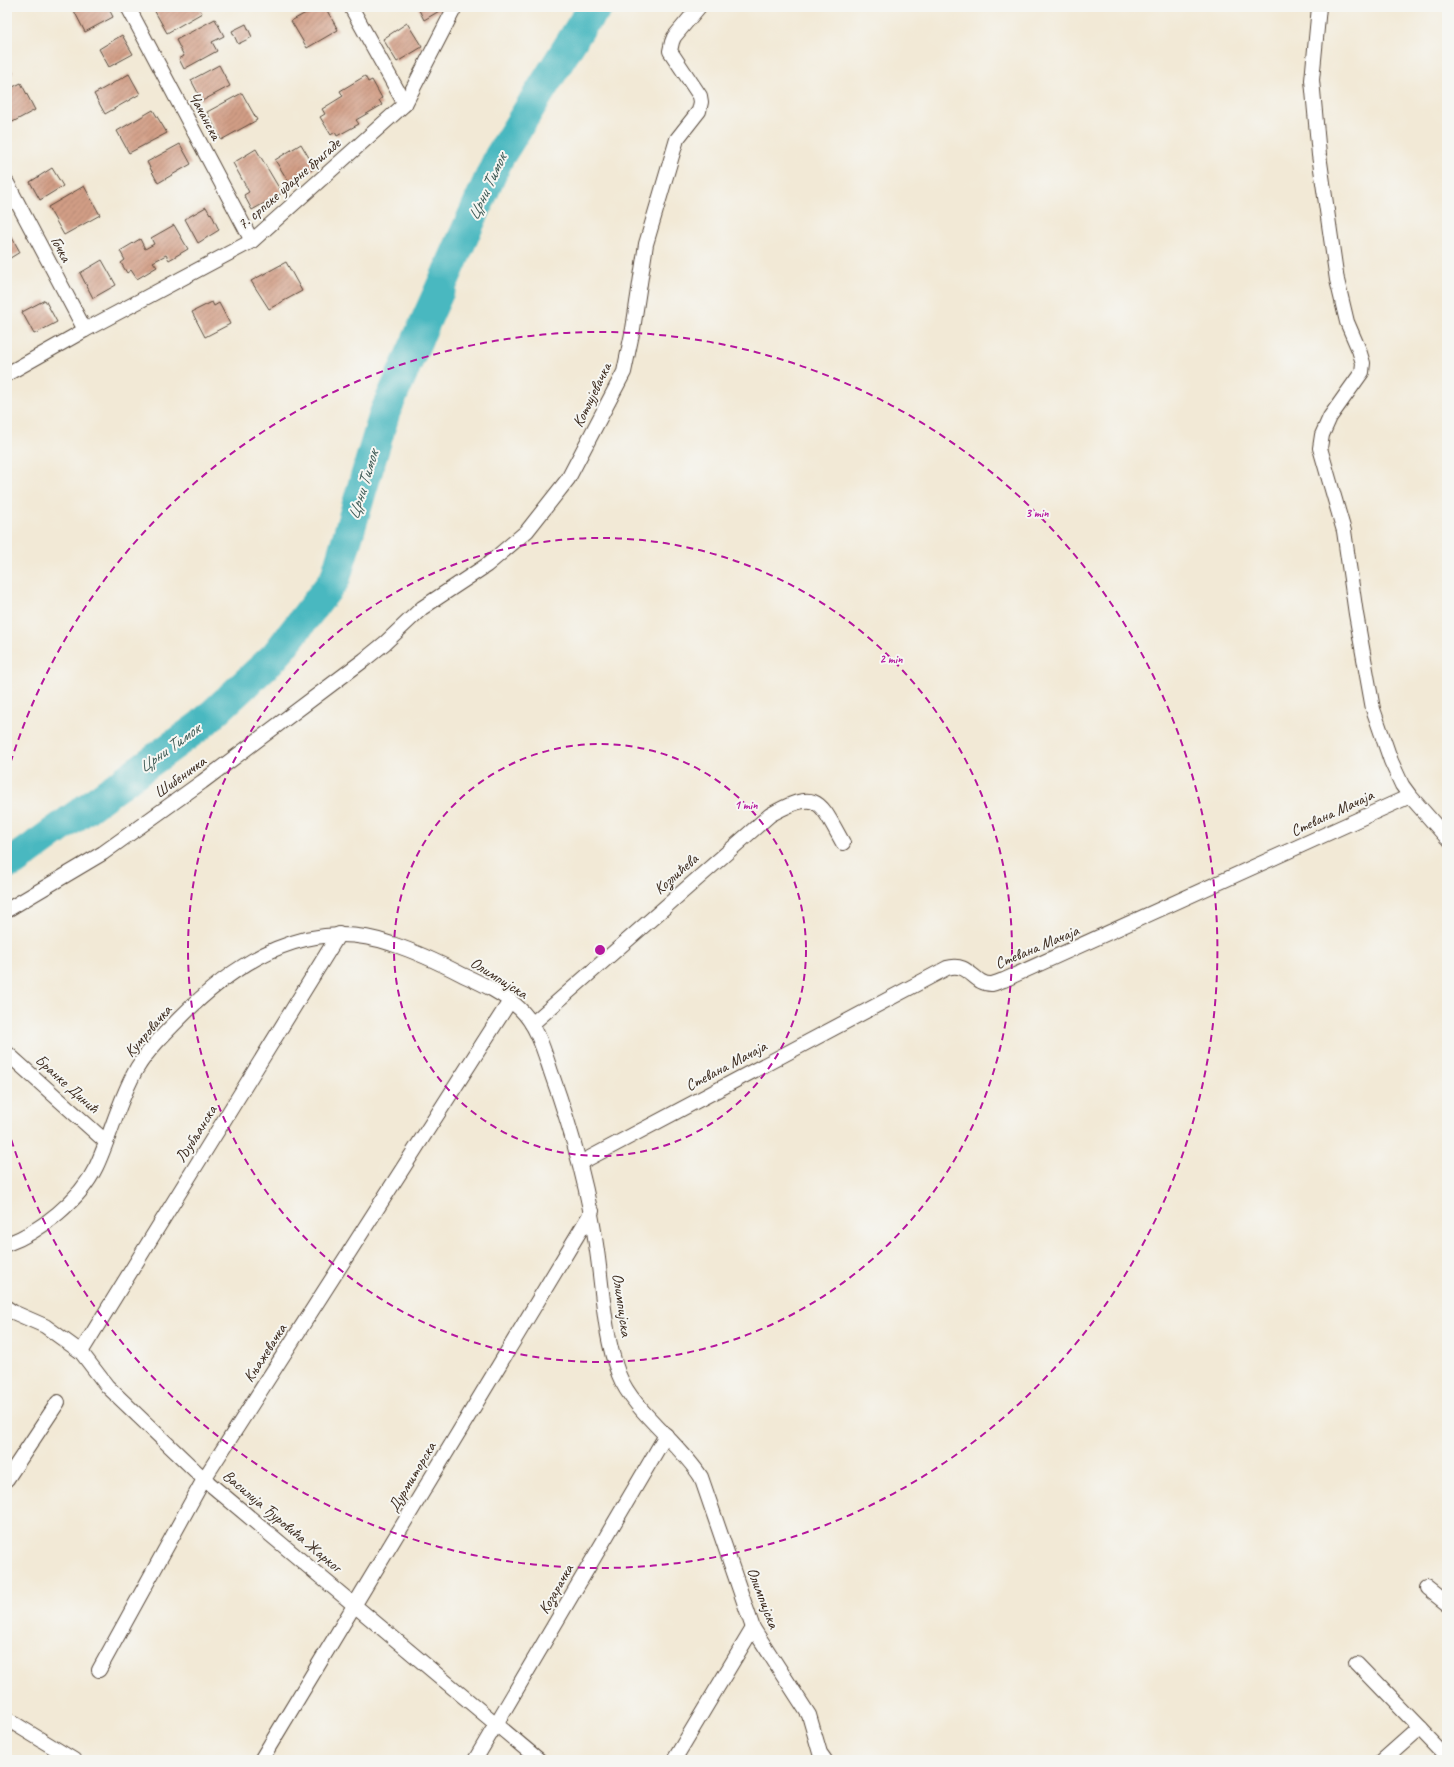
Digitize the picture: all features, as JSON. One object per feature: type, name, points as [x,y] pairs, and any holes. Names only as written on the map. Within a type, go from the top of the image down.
[{"type":"street","name":"Чачанска","points":[[128,7],[252,241]]},
{"type":"street","points":[[351,7],[404,104]]},
{"type":"street","name":"7. српске ударне бригаде","points":[[7,374],[85,330],[252,241],[404,104],[455,7]]},
{"type":"street","name":"Котлујевачка","points":[[364,660],[385,644],[422,608],[487,565],[527,531],[568,480],[624,372],[634,329],[646,244],[677,139],[699,111],[701,102],[700,96],[670,51],[674,37],[699,7]]},
{"type":"street","points":[[1319,7],[1312,80],[1319,155],[1337,280],[1347,322],[1363,363],[1362,372],[1330,417],[1322,435],[1320,448],[1344,531],[1356,614],[1373,709],[1391,761],[1402,785],[1447,838]]},
{"type":"street","name":"Гочка","points":[[7,183],[85,330]]},
{"type":"street","name":"Шибеничка","points":[[7,910],[103,853],[208,778],[364,660]]},
{"type":"street","name":"Стевана Мачаја","points":[[580,1163],[946,968],[958,966],[964,967],[983,982],[988,984],[1004,980],[1410,796]]},
{"type":"street","name":"Козлићева","points":[[532,1024],[770,815],[796,802],[810,800],[821,806],[825,811],[843,843]]},
{"type":"street","name":"Олимпијска","points":[[339,934],[357,935],[383,940],[424,955],[486,986],[510,1001],[522,1010],[532,1024],[555,1083],[580,1163],[592,1211],[610,1343],[620,1378],[633,1399],[690,1460],[701,1477],[753,1628],[809,1715],[820,1753],[825,1760]]},
{"type":"street","name":"Кумровачка","points":[[7,1244],[48,1222],[72,1200],[95,1169],[122,1099],[138,1066],[156,1043],[181,1016],[230,974],[265,953],[300,940],[318,936],[339,934]]},
{"type":"street","name":"Љубљанска","points":[[82,1352],[339,934]]},
{"type":"street","name":"Књажевачка","points":[[99,1670],[204,1479],[473,1062],[510,1001]]},
{"type":"street","name":"Бранке Динић","points":[[7,1053],[105,1141]]},
{"type":"street","name":"Дурмиторска","points":[[261,1760],[592,1211]]},
{"type":"street","name":"Василија Ђуровића Жарког","points":[[7,1308],[45,1326],[82,1352],[107,1386],[204,1479],[539,1760]]},
{"type":"street","points":[[7,1479],[58,1402]]},
{"type":"street","name":"Козарачка","points":[[475,1760],[666,1435]]},
{"type":"street","points":[[1428,1589],[1447,1604]]},
{"type":"street","points":[[674,1760],[753,1628]]},
{"type":"street","points":[[1357,1663],[1447,1756]]},
{"type":"street","points":[[7,1719],[56,1755],[74,1760]]},
{"type":"street","points":[[1384,1760],[1420,1728]]},
{"type":"building","points":[[72,7],[108,7],[113,17],[85,32]]},
{"type":"building","points":[[198,7],[202,13],[167,33],[153,8]]},
{"type":"building","points":[[317,7],[325,7],[338,30],[307,48],[291,21]]},
{"type":"building","points":[[446,7],[424,20],[418,8]]},
{"type":"building","points":[[215,19],[224,36],[212,42],[217,51],[184,69],[179,59],[184,56],[176,40]]},
{"type":"building","points":[[407,23],[422,47],[397,62],[383,39]]},
{"type":"building","points":[[246,24],[252,37],[238,44],[232,31]]},
{"type":"building","points":[[122,35],[133,54],[109,67],[99,49]]},
{"type":"building","points":[[7,61],[13,73],[7,77]]},
{"type":"building","points":[[219,65],[230,86],[202,101],[191,80]]},
{"type":"building","points":[[129,74],[140,94],[105,114],[94,94]]},
{"type":"building","points":[[365,76],[368,82],[372,80],[382,98],[379,100],[382,105],[356,120],[359,124],[337,136],[335,132],[331,135],[320,117],[325,114],[322,109],[343,96],[340,91]]},
{"type":"building","points":[[21,83],[35,110],[7,125],[7,90]]},
{"type":"building","points":[[242,93],[257,120],[221,140],[207,112]]},
{"type":"building","points":[[153,110],[167,133],[129,153],[117,131]]},
{"type":"building","points":[[180,144],[191,164],[158,183],[147,162]]},
{"type":"building","points":[[301,144],[315,168],[290,184],[275,160]]},
{"type":"building","points":[[256,149],[282,193],[252,210],[244,195],[249,192],[233,163]]},
{"type":"building","points":[[52,168],[63,186],[40,200],[30,182]]},
{"type":"building","points":[[84,186],[100,215],[64,235],[48,207]]},
{"type":"building","points":[[206,207],[210,214],[211,213],[219,230],[198,243],[185,219]]},
{"type":"building","points":[[174,225],[188,249],[169,260],[166,255],[153,262],[157,267],[137,279],[131,270],[127,273],[121,263],[125,260],[120,251],[140,239],[145,249],[154,244],[151,238]]},
{"type":"building","points":[[10,234],[20,252],[7,260],[7,235]]},
{"type":"building","points":[[102,260],[116,285],[93,298],[80,273]]},
{"type":"building","points":[[286,262],[302,291],[269,309],[251,281]]},
{"type":"building","points":[[45,300],[57,322],[34,334],[22,312]]},
{"type":"building","points":[[212,302],[214,306],[219,303],[230,324],[205,337],[192,312]]},
{"type":"waterway","name":"Црни Тимок","points":[[7,863],[13,862],[201,725],[275,656],[335,579],[385,412],[499,157],[583,23],[597,7]]}]
